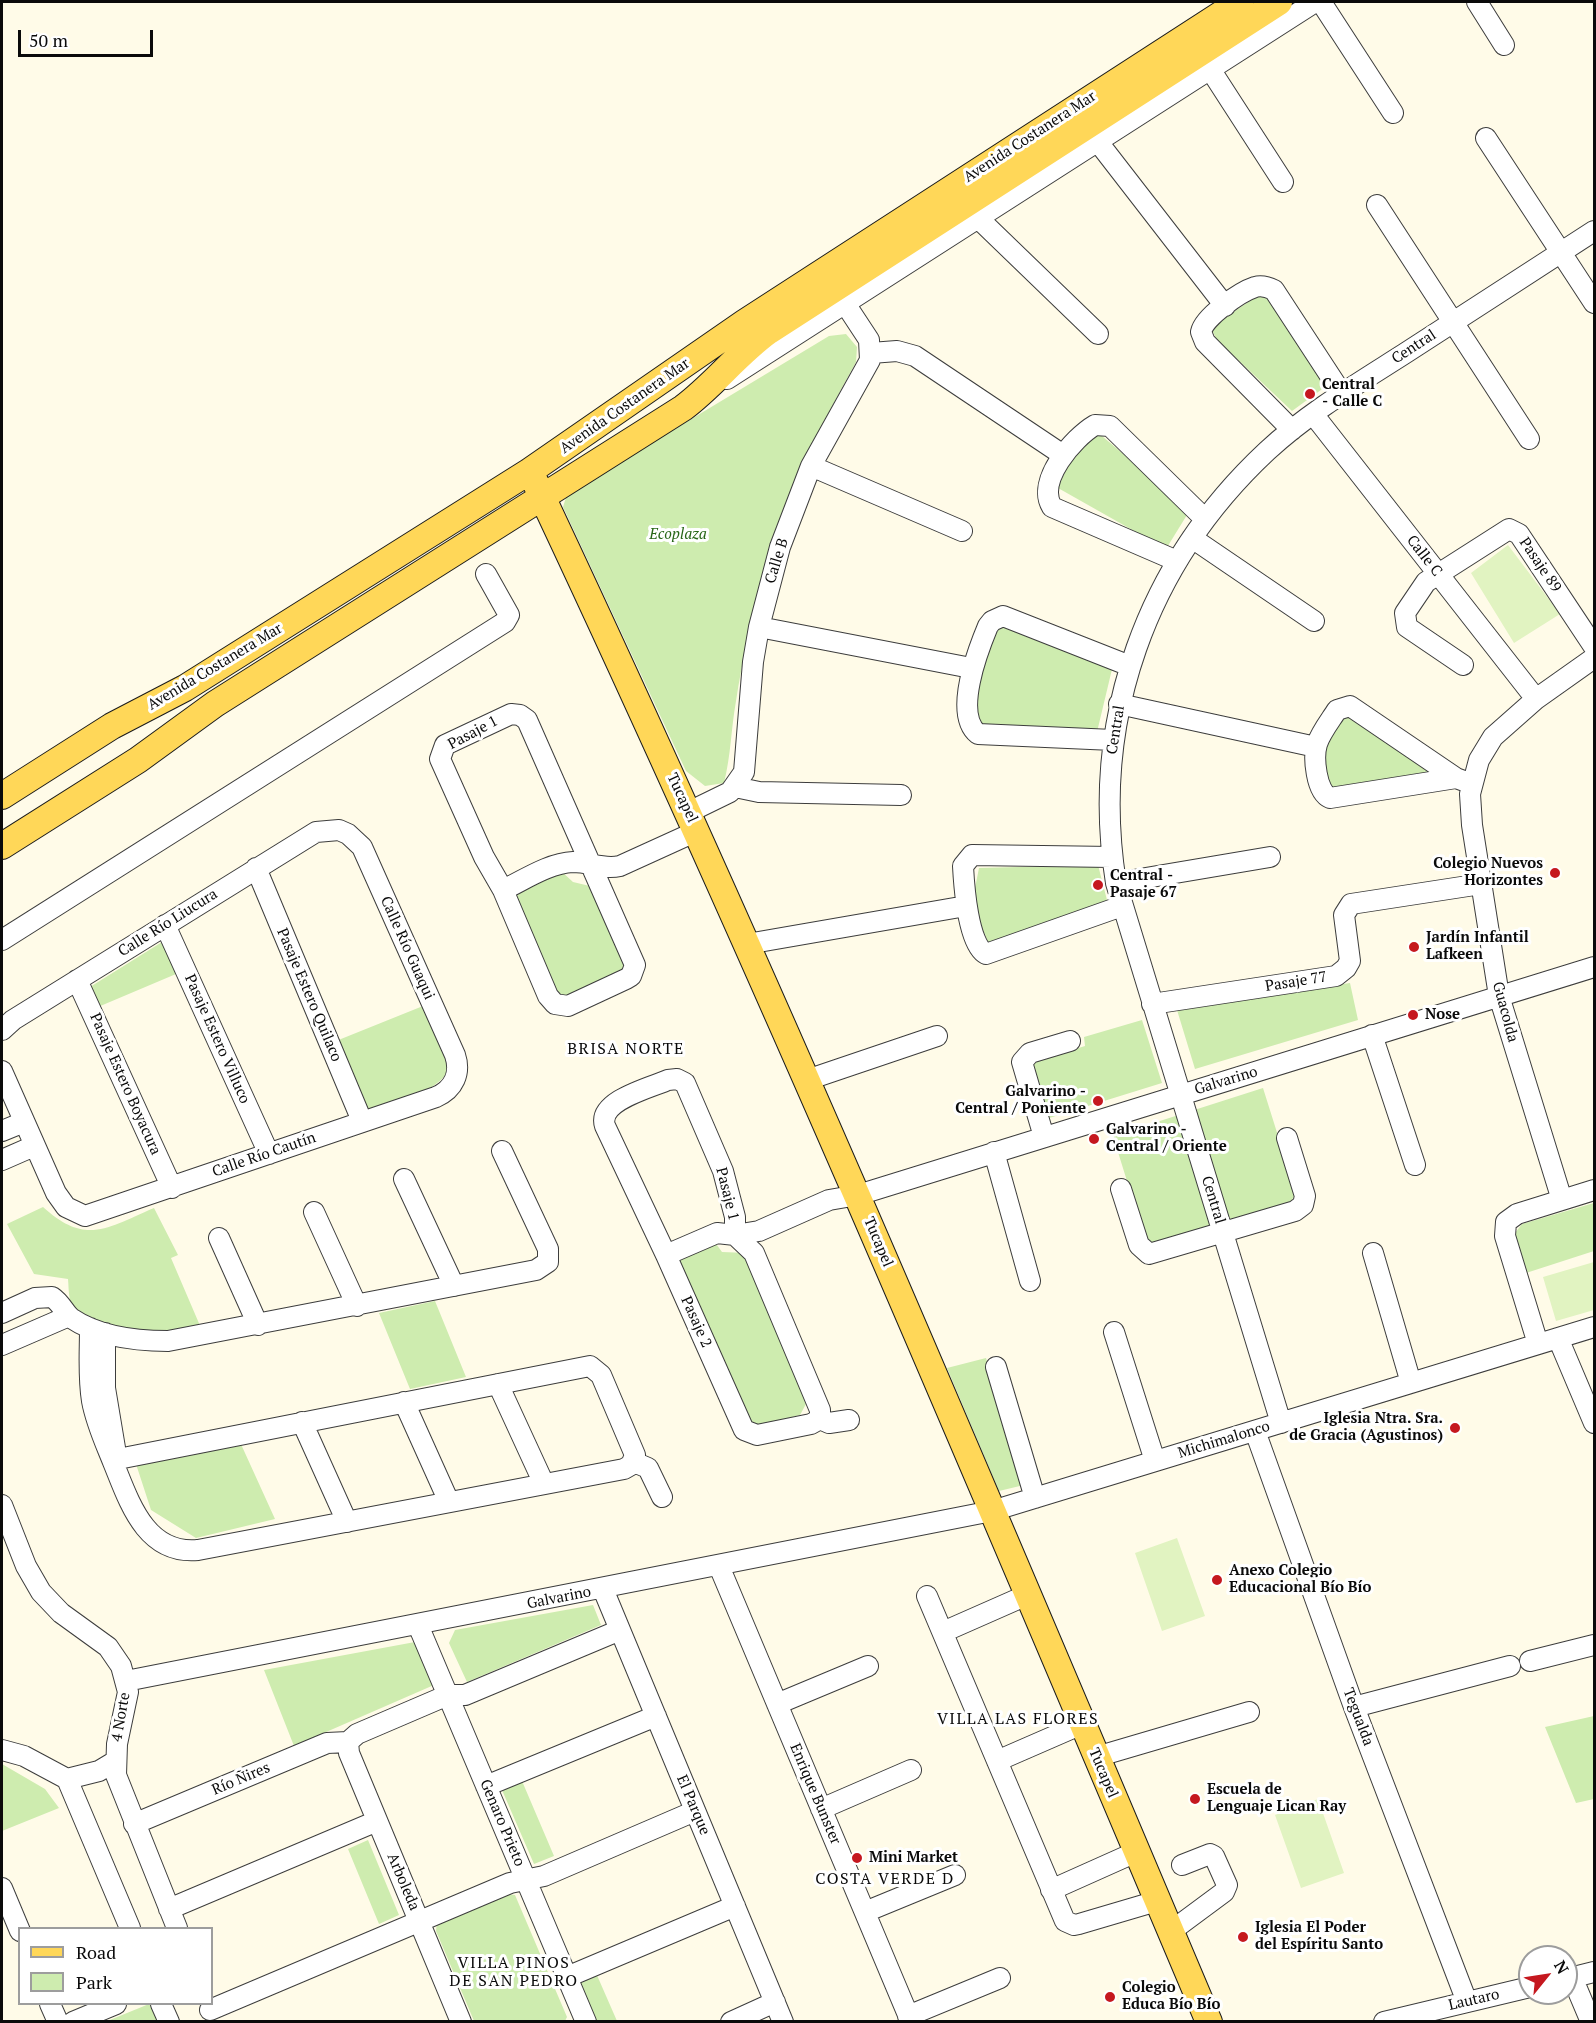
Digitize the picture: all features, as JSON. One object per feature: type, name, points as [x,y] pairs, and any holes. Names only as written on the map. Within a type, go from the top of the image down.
[{"type":"main road","name":"Avenida Costanera Mar","points":[[2,796],[112,726],[185,688],[530,471],[744,323],[1240,2]]},
{"type":"main road","name":"Avenida Costanera Mar","points":[[2,846],[129,766],[215,704],[697,398],[769,331],[1279,2]]},
{"type":"main road","name":"Tucapel","points":[[530,471],[693,822],[858,1195],[1209,2022]]},
{"type":"street","name":"Avenida Costanera Mar","points":[[697,398],[846,305],[1315,2]]},
{"type":"street","points":[[1321,2],[1393,113]]},
{"type":"street","points":[[1477,2],[1504,45]]},
{"type":"street","points":[[1210,69],[1283,182]]},
{"type":"street","points":[[1486,138],[1594,303]]},
{"type":"street","points":[[1098,142],[1225,306]]},
{"type":"street","points":[[1377,205],[1529,439]]},
{"type":"street","points":[[979,219],[1098,334]]},
{"type":"street","name":"Central","points":[[1281,1423],[1116,883],[1112,858],[1110,795],[1113,740],[1119,705],[1130,666],[1158,595],[1205,519],[1244,474],[1292,430],[1342,393],[1594,231]]},
{"type":"street","points":[[1292,430],[1204,342],[1201,332],[1204,321],[1257,287],[1274,290],[1342,393]]},
{"type":"street","points":[[846,305],[866,333],[871,353],[897,351],[915,356],[1063,455]]},
{"type":"street","name":"Calle B","points":[[735,787],[745,764],[748,698],[759,627],[780,548],[812,466],[868,367],[871,353]]},
{"type":"street","name":"Calle C","points":[[1313,414],[1536,699]]},
{"type":"street","points":[[1177,561],[1052,507],[1047,497],[1048,488],[1063,455],[1095,425],[1110,426],[1205,519]]},
{"type":"street","points":[[812,466],[962,531]]},
{"type":"street","name":"Pasaje 89","points":[[1437,573],[1506,531],[1517,531],[1594,647]]},
{"type":"street","points":[[1192,538],[1314,621]]},
{"type":"street","points":[[1437,573],[1416,594],[1405,613],[1404,622],[1411,630],[1463,665]]},
{"type":"street","points":[[2,940],[505,622],[509,615],[486,574]]},
{"type":"street","points":[[1113,740],[978,734],[972,730],[968,718],[971,668],[988,626],[992,621],[1003,616],[1130,666]]},
{"type":"street","points":[[759,627],[971,668]]},
{"type":"street","name":"Guacolda","points":[[1562,1200],[1499,996],[1464,781],[1486,746],[1501,728],[1536,699],[1594,658]]},
{"type":"street","points":[[1119,705],[1316,747]]},
{"type":"street","points":[[1350,706],[1464,781],[1330,798],[1325,795],[1320,786],[1316,747],[1337,710],[1350,706]]},
{"type":"street","name":"Pasaje 1","points":[[511,714],[520,715],[527,720],[633,960],[634,971],[626,979],[568,1006],[555,1004],[548,996],[503,890],[484,857],[442,763],[441,754],[445,745],[451,741],[511,714]]},
{"type":"street","points":[[503,890],[562,864],[606,868],[620,866],[693,822],[735,787],[759,792],[901,795]]},
{"type":"street","name":"Calle Río Liucura","points":[[2,1030],[13,1020],[316,832],[339,830]]},
{"type":"street","name":"Calle Río Guaqui","points":[[339,830],[348,834],[362,848],[455,1055],[456,1077]]},
{"type":"street","points":[[1112,858],[972,855],[963,866],[966,906],[979,948],[986,954],[1122,906]]},
{"type":"street","points":[[1116,883],[1270,857]]},
{"type":"street","name":"Pasaje Estero Quilaco","points":[[256,868],[362,1121]]},
{"type":"street","name":"Pasaje 77","points":[[1152,1004],[1336,976],[1346,968],[1350,961],[1344,915],[1351,904],[1481,884]]},
{"type":"street","points":[[747,944],[966,906]]},
{"type":"street","name":"Pasaje Estero Villuco","points":[[165,925],[269,1154]]},
{"type":"street","name":"Galvarino","points":[[666,1255],[717,1233],[735,1235],[759,1231],[828,1200],[858,1195],[1594,967]]},
{"type":"street","name":"Pasaje Estero Boyacura","points":[[77,980],[172,1188]]},
{"type":"street","points":[[1372,1035],[1415,1165]]},
{"type":"street","points":[[807,1080],[937,1036]]},
{"type":"street","points":[[1044,1137],[1022,1062],[1030,1053],[1070,1041]]},
{"type":"street","points":[[2,1071],[34,1146],[2,1160]]},
{"type":"street","name":"Calle Río Cautín","points":[[34,1146],[66,1208],[79,1215],[92,1216],[442,1094],[456,1077]]},
{"type":"street","name":"Pasaje 1","points":[[604,1114],[612,1104],[668,1080],[677,1079],[685,1083],[723,1171],[735,1217],[735,1235],[754,1253],[820,1410],[820,1419]]},
{"type":"street","name":"Pasaje 2","points":[[604,1114],[605,1126],[666,1255],[744,1430],[757,1435],[811,1424],[820,1419],[829,1423],[849,1420]]},
{"type":"street","points":[[2,1131],[24,1122]]},
{"type":"street","points":[[1121,1189],[1139,1245],[1145,1253],[1153,1254],[1295,1211],[1304,1205],[1305,1196],[1287,1138]]},
{"type":"street","points":[[2,1313],[44,1297],[57,1301],[69,1316],[97,1330],[134,1340],[168,1341],[536,1270],[548,1262],[548,1248],[502,1151]]},
{"type":"street","points":[[994,1152],[1030,1281]]},
{"type":"street","points":[[404,1179],[454,1286]]},
{"type":"street","points":[[1538,1344],[1504,1229],[1513,1216],[1594,1191]]},
{"type":"street","points":[[314,1212],[357,1306]]},
{"type":"street","points":[[219,1238],[258,1325]]},
{"type":"street","points":[[1373,1253],[1411,1383]]},
{"type":"street","points":[[2,1345],[69,1316]]},
{"type":"street","name":"Michimalonco","points":[[992,1511],[1594,1327]]},
{"type":"street","points":[[97,1330],[115,1442],[113,1460],[127,1500],[138,1519],[163,1541],[180,1550],[198,1550],[449,1503],[624,1469],[634,1462]]},
{"type":"street","points":[[1114,1332],[1155,1461]]},
{"type":"street","points":[[1558,1338],[1594,1423]]},
{"type":"street","points":[[113,1460],[594,1367],[601,1375],[633,1451],[634,1462]]},
{"type":"street","points":[[996,1367],[1035,1498]]},
{"type":"street","points":[[498,1384],[544,1484]]},
{"type":"street","points":[[404,1402],[449,1503]]},
{"type":"street","points":[[302,1422],[347,1522]]},
{"type":"street","name":"Tegualda","points":[[1255,1431],[1354,1707],[1467,2002]]},
{"type":"street","points":[[634,1462],[648,1468],[662,1497]]},
{"type":"street","name":"4 Norte","points":[[2,1505],[22,1557],[41,1592],[61,1613],[117,1656],[126,1681],[126,1704],[114,1762],[119,1787],[176,1927]]},
{"type":"street","name":"Galvarino","points":[[126,1681],[992,1511]]},
{"type":"street","name":"Enrique Bunster","points":[[719,1566],[909,2019]]},
{"type":"street","name":"El Parque","points":[[603,1589],[783,2022]]},
{"type":"street","points":[[943,1632],[1027,1595]]},
{"type":"street","points":[[927,1596],[1065,1921],[1074,1925],[1157,1901]]},
{"type":"street","name":"Genaro Prieto","points":[[418,1625],[586,2022]]},
{"type":"street","points":[[348,1742],[357,1734],[448,1695],[465,1695],[620,1630]]},
{"type":"street","points":[[1530,1661],[1594,1645]]},
{"type":"street","points":[[777,1704],[868,1666]]},
{"type":"street","points":[[1354,1707],[1510,1666]]},
{"type":"street","points":[[1096,1757],[1249,1712]]},
{"type":"street","points":[[486,1786],[656,1716]]},
{"type":"street","points":[[997,1761],[1082,1724]]},
{"type":"street","name":"Arboleda","points":[[348,1742],[349,1753],[458,2020]]},
{"type":"street","name":"Río Ñires","points":[[134,1824],[327,1743],[348,1742]]},
{"type":"street","points":[[2,1750],[24,1756],[67,1779],[129,1927]]},
{"type":"street","points":[[67,1779],[99,1771],[114,1762]]},
{"type":"street","points":[[821,1809],[911,1770]]},
{"type":"street","points":[[211,2012],[510,1883],[544,1876],[695,1811]]},
{"type":"street","points":[[169,1908],[377,1821]]},
{"type":"street","points":[[1051,1890],[1136,1852]]},
{"type":"street","points":[[1170,1932],[1224,1892],[1227,1886],[1214,1856],[1210,1854],[1182,1865]]},
{"type":"street","points":[[865,1912],[955,1875]]},
{"type":"street","points":[[2,1888],[18,1927]]},
{"type":"street","points":[[567,1977],[735,1906]]},
{"type":"street","points":[[1578,1976],[1594,1972]]},
{"type":"street","points":[[909,2019],[1000,1978]]},
{"type":"street","name":"Lautaro","points":[[1384,2022],[1431,2016],[1467,2002],[1518,1990]]},
{"type":"street","points":[[1578,1996],[1591,2022]]},
{"type":"street","points":[[731,2022],[775,2002]]},
{"type":"street","points":[[50,2005],[58,2022]]},
{"type":"street","points":[[73,2022],[114,2005]]},
{"type":"street","points":[[161,2005],[169,2022]]},
{"type":"green space","points":[[1257,296],[1266,297],[1276,308],[1325,387],[1292,411],[1217,340],[1212,330],[1216,324]]},
{"type":"green space","name":"Ecoplaza","points":[[846,334],[857,347],[856,362],[814,441],[778,523],[761,580],[744,656],[724,783],[705,786],[686,771],[563,507],[567,494],[829,336]]},
{"type":"green space","points":[[1096,431],[1190,510],[1166,549],[1058,488],[1068,465]]},
{"type":"green space","points":[[1508,545],[1560,614],[1514,643],[1471,573]]},
{"type":"green space","points":[[998,622],[1113,665],[1097,732],[977,725],[973,683]]},
{"type":"green space","points":[[1347,712],[1430,769],[1430,773],[1328,788],[1321,750]]},
{"type":"green space","points":[[1098,865],[1108,904],[988,942],[972,903],[979,868]]},
{"type":"green space","points":[[561,871],[573,882],[594,887],[628,962],[623,973],[565,997],[555,995],[515,905],[518,892]]},
{"type":"green space","points":[[162,942],[176,974],[98,1007],[90,987]]},
{"type":"green space","points":[[1350,983],[1358,1020],[1195,1069],[1177,1010]]},
{"type":"green space","points":[[423,1006],[448,1064],[448,1072],[421,1093],[367,1111],[336,1041]]},
{"type":"green space","points":[[1142,1020],[1162,1083],[1046,1119],[1029,1063],[1085,1046],[1084,1037]]},
{"type":"green space","points":[[1263,1088],[1296,1193],[1289,1205],[1157,1245],[1145,1239],[1113,1136]]},
{"type":"green space","points":[[1594,1203],[1594,1251],[1526,1273],[1515,1233],[1522,1224]]},
{"type":"green space","points":[[43,1207],[58,1219],[85,1230],[110,1227],[154,1208],[178,1255],[171,1258],[201,1328],[173,1331],[135,1330],[116,1328],[85,1319],[75,1311],[71,1304],[68,1279],[34,1274],[7,1224]]},
{"type":"green space","points":[[714,1241],[722,1252],[747,1253],[806,1404],[800,1415],[757,1426],[749,1419],[680,1261],[684,1253]]},
{"type":"green space","points":[[1594,1262],[1594,1310],[1556,1321],[1543,1277]]},
{"type":"green space","points":[[435,1301],[466,1377],[410,1389],[379,1313]]},
{"type":"green space","points":[[986,1358],[1024,1485],[999,1491],[947,1368]]},
{"type":"green space","points":[[240,1442],[275,1519],[196,1538],[151,1510],[136,1464]]},
{"type":"green space","points":[[1177,1538],[1205,1616],[1162,1631],[1135,1553]]},
{"type":"green space","points":[[593,1605],[601,1625],[467,1682],[449,1643],[455,1630]]},
{"type":"green space","points":[[415,1642],[434,1685],[294,1746],[264,1670]]},
{"type":"green space","points":[[1594,1716],[1594,1799],[1576,1803],[1545,1727]]},
{"type":"green space","points":[[2,1764],[45,1789],[59,1808],[2,1831]]},
{"type":"green space","points":[[522,1781],[554,1856],[534,1864],[502,1790]]},
{"type":"green space","points":[[1318,1799],[1344,1873],[1301,1888],[1275,1815]]},
{"type":"green space","points":[[368,1840],[399,1915],[379,1924],[348,1849]]},
{"type":"green space","points":[[506,1894],[515,1895],[567,2017],[565,2021],[474,2021],[436,1931],[437,1921]]},
{"type":"green space","points":[[596,1973],[617,2021],[593,2021],[576,1982]]},
{"type":"green space","points":[[147,2005],[153,2005],[160,2022],[105,2022]]},
{"type":"place","name":"Central - Calle C","points":[[1310,394]]},
{"type":"place","name":"Colegio Nuevos Horizontes","points":[[1555,873]]},
{"type":"place","name":"Central - Pasaje 67","points":[[1098,885]]},
{"type":"place","name":"Jardín Infantil Lafkeen","points":[[1414,947]]},
{"type":"place","name":"Nose","points":[[1413,1015]]},
{"type":"place","name":"Galvarino - Central / Poniente","points":[[1098,1101]]},
{"type":"place","name":"Galvarino - Central / Oriente","points":[[1094,1139]]},
{"type":"place","name":"Iglesia Ntra. Sra. de Gracia (Agustinos)","points":[[1455,1428]]},
{"type":"place","name":"Anexo Colegio Educacional Bío Bío","points":[[1217,1580]]},
{"type":"place","name":"Escuela de Lenguaje Lican Ray","points":[[1195,1799]]},
{"type":"place","name":"Mini Market","points":[[857,1858]]},
{"type":"place","name":"Iglesia El Poder del Espíritu Santo","points":[[1243,1937]]},
{"type":"place","name":"Colegio Educa Bío Bío","points":[[1110,1997]]},
{"type":"district","name":"BRISA NORTE","points":[[626,1049]]},
{"type":"district","name":"VILLA LAS FLORES","points":[[1018,1719]]},
{"type":"district","name":"COSTA VERDE D","points":[[885,1879]]},
{"type":"district","name":"VILLA PINOS DE SAN PEDRO","points":[[514,1972]]}]
